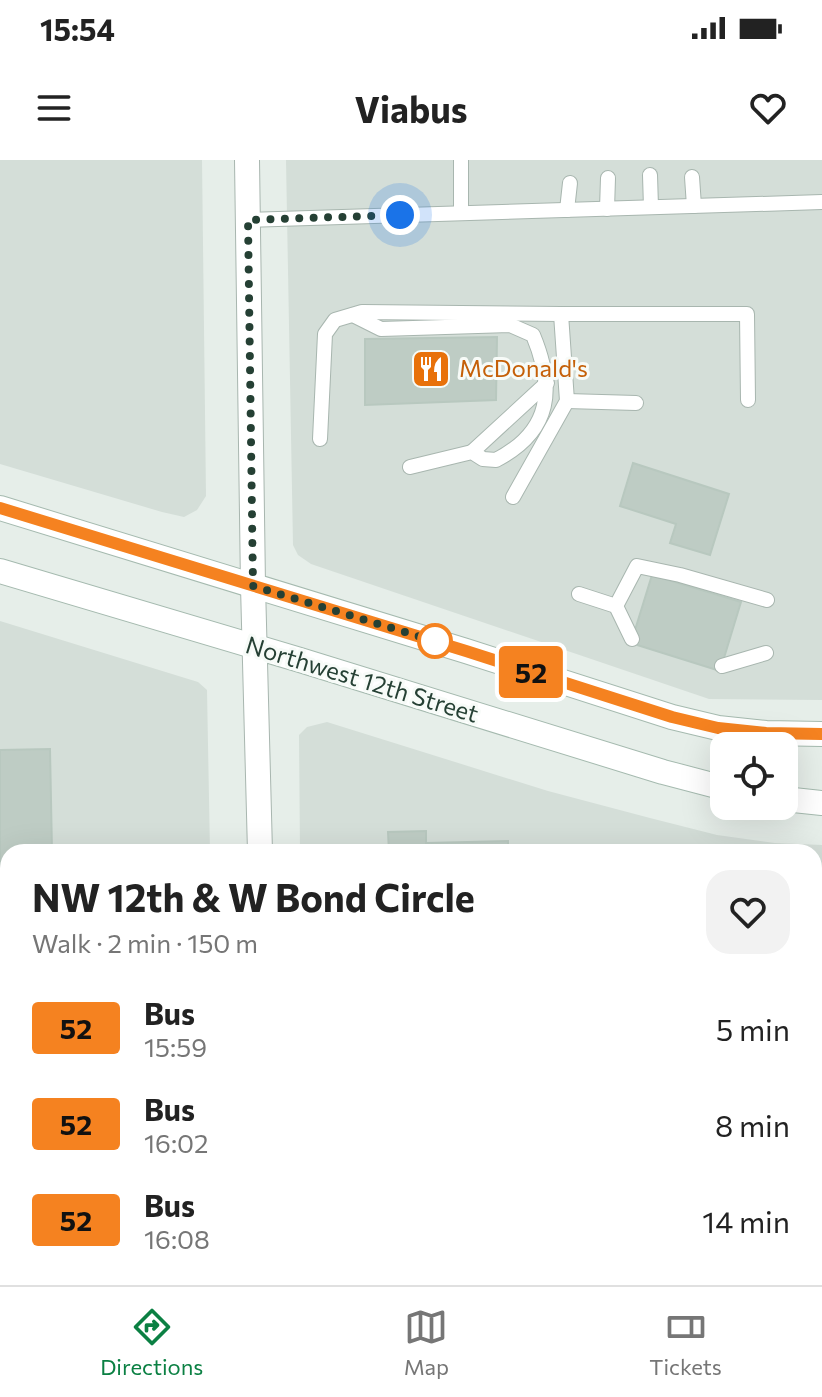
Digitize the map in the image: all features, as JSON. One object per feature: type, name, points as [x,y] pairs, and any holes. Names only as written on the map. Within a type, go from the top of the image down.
[{"type":"main road","points":[[247,160],[260,844]]},
{"type":"main road","points":[[0,508],[672,717],[718,728],[822,734]]},
{"type":"main road","name":"Northwest 12th Street","points":[[0,571],[710,784]]},
{"type":"main road","points":[[798,800],[822,803]]},
{"type":"lane","points":[[461,160],[461,213]]},
{"type":"lane","points":[[650,175],[651,207]]},
{"type":"lane","points":[[692,177],[694,206]]},
{"type":"lane","points":[[607,209],[608,178]]},
{"type":"lane","points":[[567,210],[570,183]]},
{"type":"lane","points":[[248,220],[822,202]]},
{"type":"lane","points":[[320,439],[325,334],[335,320],[362,312],[747,314],[748,400]]},
{"type":"lane","points":[[513,497],[567,401],[561,314]]},
{"type":"lane","points":[[353,315],[381,329],[510,325],[533,335],[542,356],[547,383],[542,416],[528,436],[496,460],[483,459],[472,452]]},
{"type":"lane","points":[[410,467],[472,452],[547,383]]},
{"type":"lane","points":[[567,401],[636,403]]},
{"type":"lane","points":[[616,606],[637,566],[722,592],[767,600]]},
{"type":"lane","points":[[579,594],[616,606],[632,639]]},
{"type":"lane","points":[[722,666],[766,653]]},
{"type":"shaded area","points":[[0,160],[202,160],[206,496],[197,510],[184,517],[162,512],[0,464]]},
{"type":"shaded area","points":[[286,160],[822,160],[822,700],[709,699],[311,564],[298,555],[293,545]]},
{"type":"shaded area","points":[[0,621],[198,682],[207,690],[210,844],[0,844]]},
{"type":"shaded area","points":[[327,722],[548,791],[717,835],[798,844],[300,844],[299,735],[307,727]]},
{"type":"building","name":"McDonald's","points":[[497,337],[496,400],[365,405],[365,339]]},
{"type":"building","points":[[633,463],[729,494],[710,555],[670,543],[676,524],[620,506]]},
{"type":"building","points":[[652,575],[741,602],[720,671],[631,643]]},
{"type":"building","points":[[50,749],[52,844],[0,844],[0,750]]},
{"type":"building","points":[[426,831],[426,843],[508,841],[508,844],[389,844],[388,832]]},
{"type":"bus line","name":"52","points":[[0,508],[672,717],[718,728],[822,734]]},
{"type":"place","name":"McDonald's","points":[[431,369]]},
{"type":"route","points":[[400,215],[248,220],[253,586],[438,642],[435,641]]}]
